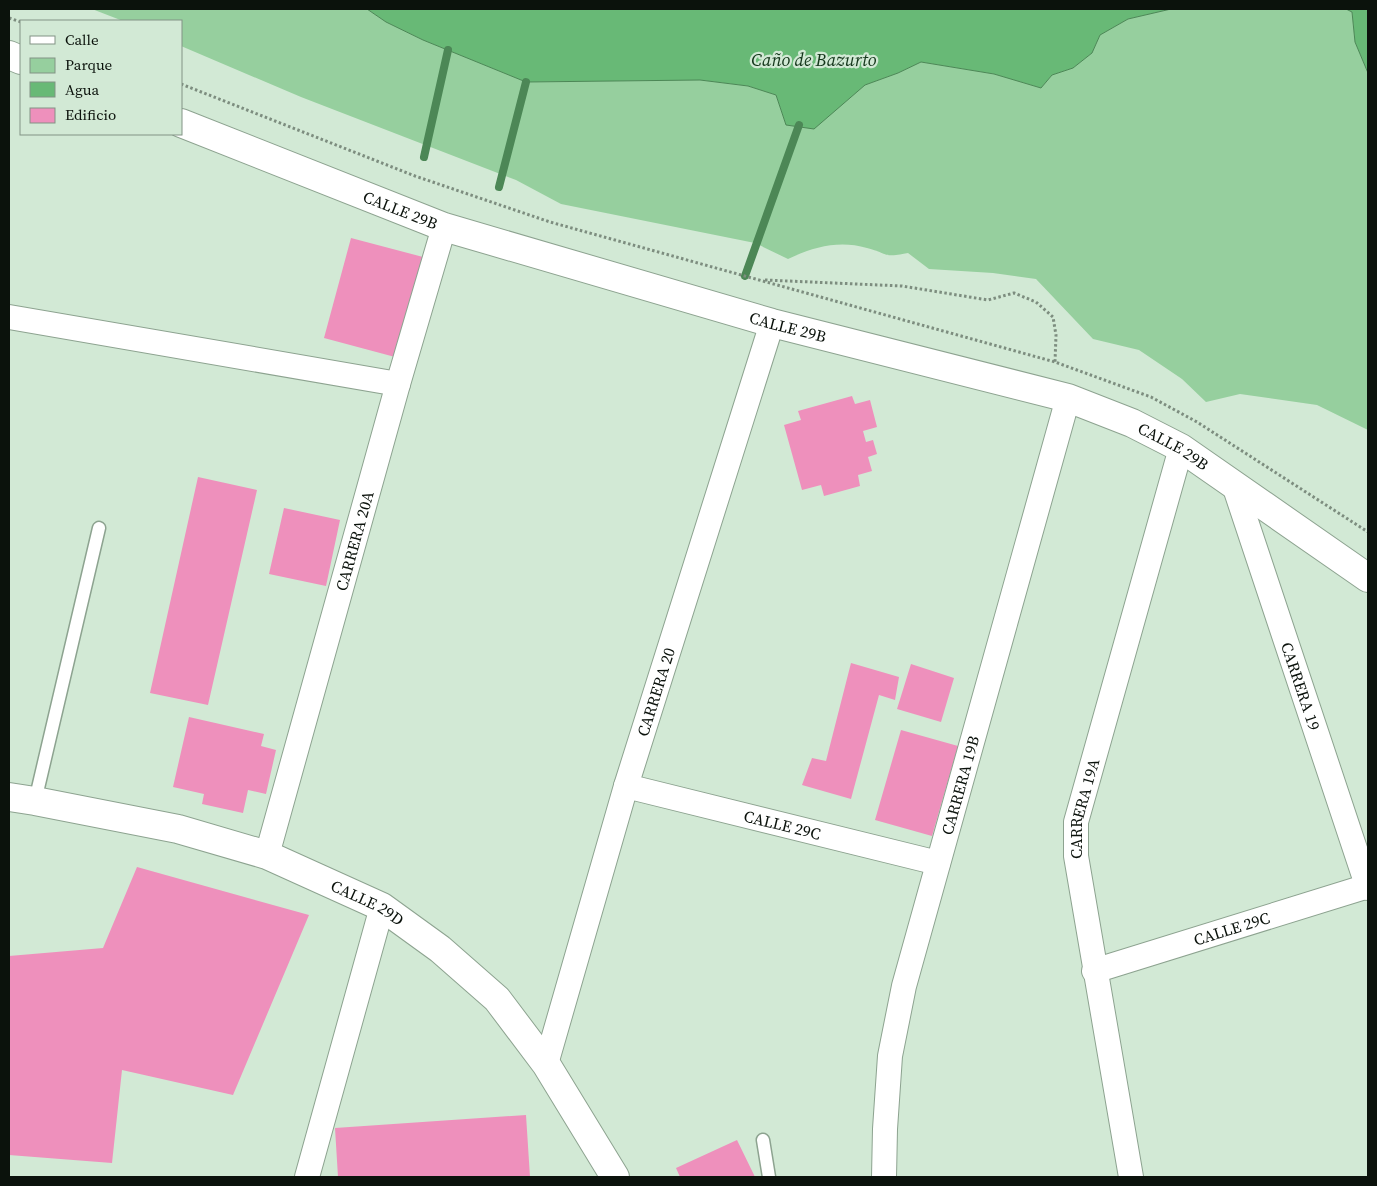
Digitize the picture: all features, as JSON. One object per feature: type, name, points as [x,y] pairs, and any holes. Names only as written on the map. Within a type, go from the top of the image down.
[{"type":"main road","name":"CALLE 29B","points":[[182,123],[444,227],[772,322],[1068,398],[1132,423],[1180,448],[1368,578]]},
{"type":"main road","name":"CALLE 29D","points":[[22,799],[178,829],[267,855],[382,907],[440,949],[497,999],[546,1064],[615,1177]]},
{"type":"street","name":"CARRERA 20A","points":[[267,855],[398,384],[444,227]]},
{"type":"street","points":[[9,317],[398,384]]},
{"type":"street","name":"CARRERA 20","points":[[546,1064],[626,786],[772,322]]},
{"type":"street","name":"CARRERA 19B","points":[[884,1177],[884,1129],[890,1056],[904,986],[1068,398]]},
{"type":"street","name":"CARRERA 19A","points":[[1131,1177],[1094,972],[1076,856],[1076,822],[1180,448]]},
{"type":"street","name":"CARRERA 19","points":[[1234,485],[1368,887]]},
{"type":"street","name":"CALLE 29C","points":[[626,786],[938,864]]},
{"type":"street","name":"CALLE 29C","points":[[1094,972],[1368,887]]},
{"type":"street","points":[[307,1177],[382,907]]},
{"type":"lane","points":[[22,799],[99,528]]},
{"type":"lane","points":[[763,1140],[769,1177]]},
{"type":"path","points":[[182,84],[476,198],[508,208]]},
{"type":"path","points":[[758,280],[902,286],[988,300],[1014,294],[1036,302],[1053,317],[1056,335],[1055,362]]},
{"type":"green space","points":[[92,9],[367,9],[386,22],[423,40],[526,82],[700,80],[748,86],[776,95],[786,125],[814,128],[865,85],[921,62],[994,74],[1041,88],[1052,75],[1073,68],[1092,53],[1100,35],[1128,19],[1171,9],[1346,9],[1352,12],[1355,42],[1368,73],[1368,430],[1317,405],[1240,394],[1206,402],[1182,379],[1139,350],[1093,339],[1036,279],[993,273],[929,269],[908,253],[886,255],[867,248],[846,245],[817,248],[788,259],[755,243],[561,204],[516,180],[301,97],[182,46],[182,20],[120,20]]},
{"type":"water","name":"Caño de Bazurto","points":[[367,9],[1171,9],[1128,19],[1100,35],[1092,53],[1073,68],[1052,75],[1041,88],[994,74],[921,62],[865,85],[814,129],[786,125],[776,95],[748,86],[700,80],[526,82],[423,40],[386,22]]},
{"type":"water","points":[[1346,9],[1368,9],[1368,73],[1355,42],[1352,12]]},
{"type":"building","points":[[351,238],[423,257],[395,357],[324,338]]},
{"type":"building","points":[[852,396],[855,404],[870,400],[877,427],[863,431],[866,442],[873,440],[877,454],[868,457],[872,471],[858,475],[860,486],[824,496],[821,485],[802,490],[784,425],[801,420],[798,411]]},
{"type":"building","points":[[198,477],[257,490],[208,705],[150,693]]},
{"type":"building","points":[[284,508],[340,520],[326,586],[269,574]]},
{"type":"building","points":[[851,663],[899,677],[895,700],[879,695],[851,799],[802,785],[812,758],[826,761]]},
{"type":"building","points":[[911,664],[954,678],[941,722],[897,709]]},
{"type":"building","points":[[189,717],[264,734],[261,746],[276,750],[266,794],[248,790],[243,813],[202,804],[204,794],[173,787]]},
{"type":"building","points":[[901,730],[958,746],[932,836],[875,820]]},
{"type":"building","points":[[137,867],[309,915],[233,1095],[122,1070],[112,1163],[9,1155],[9,956],[103,948]]},
{"type":"building","points":[[526,1115],[530,1177],[338,1177],[335,1128]]},
{"type":"building","points":[[737,1140],[755,1177],[680,1177],[676,1168]]},
{"type":"waterway","points":[[424,157],[448,50]]},
{"type":"waterway","points":[[499,187],[526,82]]},
{"type":"waterway","points":[[745,276],[799,125]]}]
